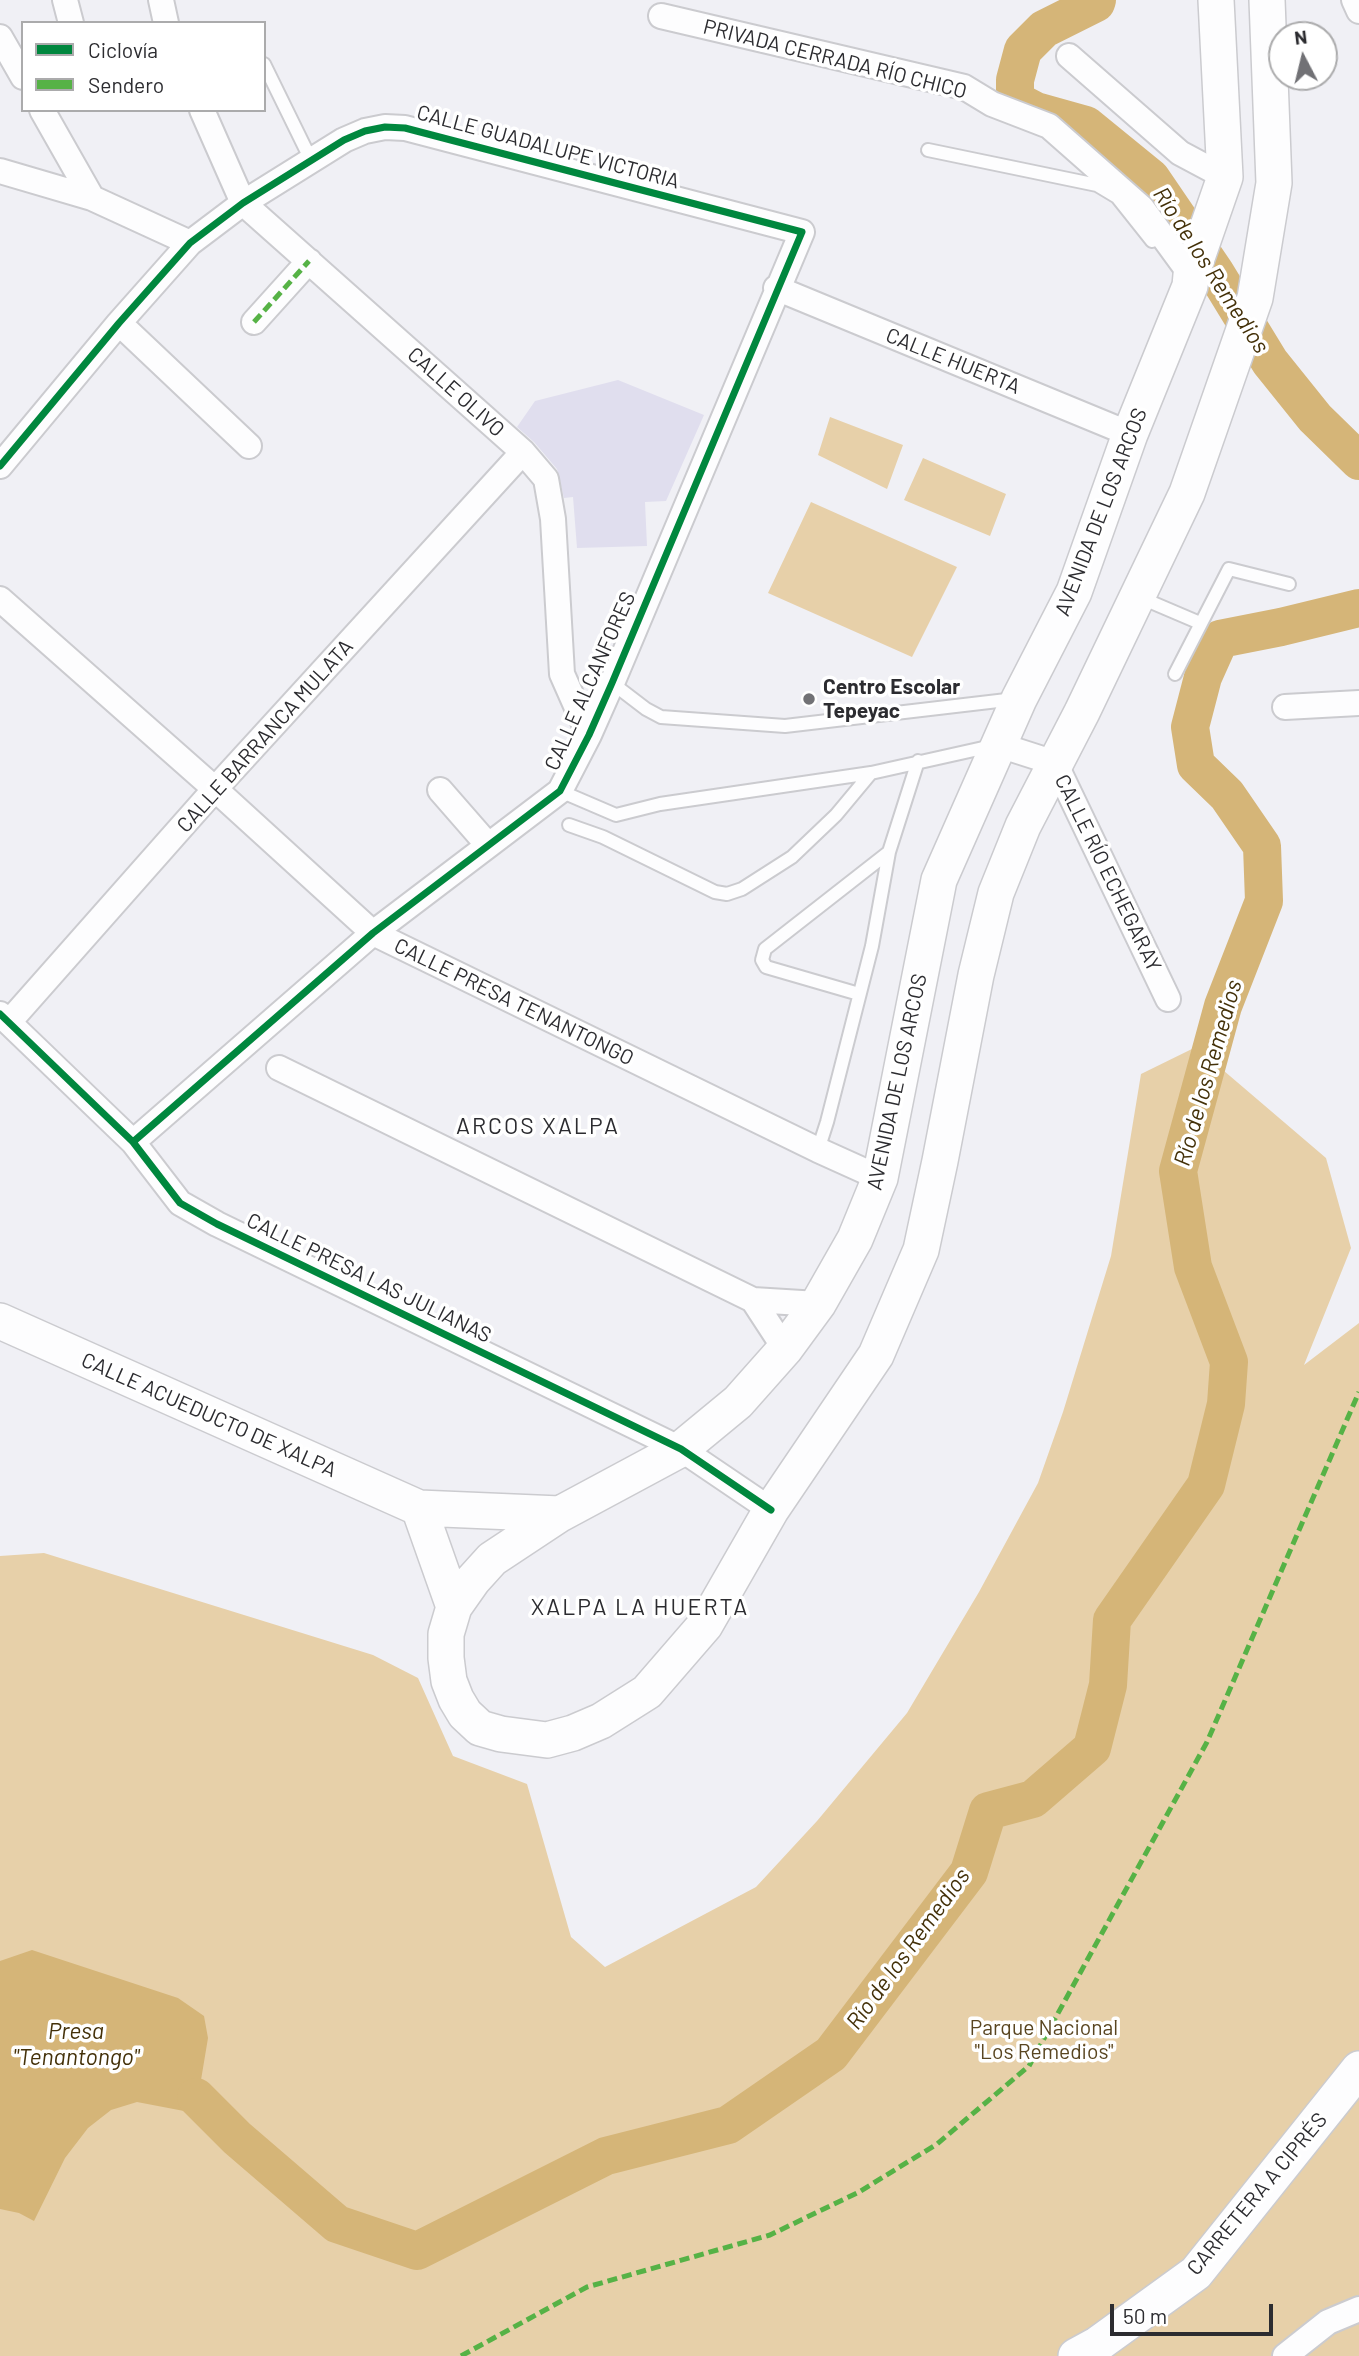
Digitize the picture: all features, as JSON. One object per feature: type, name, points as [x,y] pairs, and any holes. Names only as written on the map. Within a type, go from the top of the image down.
[{"type":"main road","points":[[1193,274],[1219,193],[1216,0]]},
{"type":"main road","name":"AVENIDA DE LOS ARCOS","points":[[1193,274],[1130,434],[1074,592],[1019,699],[939,880],[880,1178],[855,1239],[818,1304],[785,1349],[738,1402],[681,1449],[560,1514],[492,1559],[473,1580],[454,1608],[446,1634],[446,1658],[449,1681],[465,1714],[480,1728],[500,1734],[547,1740],[601,1721],[647,1692],[705,1625],[771,1510],[876,1355],[921,1250],[976,975],[996,894],[1023,827],[1082,712],[1187,494],[1255,298],[1274,183],[1267,0]]},
{"type":"main road","points":[[1074,592],[1132,609]]},
{"type":"main road","name":"CALLE ACUEDUCTO DE XALPA","points":[[3,1329],[419,1508],[560,1514]]},
{"type":"main road","points":[[419,1508],[454,1608]]},
{"type":"main road","name":"CARRETERA A CIPRÉS","points":[[1076,2356],[1098,2344],[1196,2273],[1359,2069]]},
{"type":"street","points":[[65,0],[70,21]]},
{"type":"street","points":[[161,0],[166,21]]},
{"type":"street","points":[[1354,0],[1359,11]]},
{"type":"street","name":"PRIVADA CERRADA RÍO CHICO","points":[[661,16],[964,87],[992,104],[1049,126],[1143,208],[1193,274]]},
{"type":"street","points":[[0,37],[21,73]]},
{"type":"street","points":[[1069,56],[1181,153],[1219,193]]},
{"type":"street","points":[[43,112],[92,198]]},
{"type":"street","name":"CALLE OLIVO","points":[[203,112],[243,203],[523,452],[546,479],[553,519],[562,674],[589,735]]},
{"type":"street","name":"CALLE GUADALUPE VICTORIA","points":[[0,466],[119,323],[190,243],[243,203],[344,140],[365,131],[385,127],[405,128],[802,232]]},
{"type":"street","points":[[0,171],[92,198],[190,243]]},
{"type":"street","name":"CALLE ALCANFORES","points":[[133,1142],[373,933],[560,790],[612,683],[776,288],[802,232]]},
{"type":"street","points":[[254,322],[309,261]]},
{"type":"street","name":"CALLE HUERTA","points":[[776,288],[1130,434]]},
{"type":"street","points":[[119,323],[248,446]]},
{"type":"street","name":"CALLE BARRANCA MULATA","points":[[5,1018],[523,452]]},
{"type":"street","name":"CALLE PRESA TENANTONGO","points":[[0,599],[373,933],[880,1178]]},
{"type":"street","points":[[1285,706],[1359,703]]},
{"type":"street","name":"CALLE RÍO ECHEGARAY","points":[[999,744],[1055,763],[1168,999]]},
{"type":"street","points":[[440,790],[488,845]]},
{"type":"street","name":"CALLE PRESA LAS JULIANAS","points":[[5,1018],[133,1142],[180,1203],[217,1224],[681,1449],[771,1510]]},
{"type":"street","points":[[279,1068],[753,1300],[818,1304]]},
{"type":"street","points":[[753,1300],[785,1349]]},
{"type":"street","points":[[1285,2356],[1328,2322],[1359,2309]]},
{"type":"lane","points":[[266,68],[311,160]]},
{"type":"lane","points":[[928,150],[1097,185],[1117,197],[1193,274]]},
{"type":"lane","points":[[1175,674],[1229,569],[1289,584]]},
{"type":"lane","points":[[1132,609],[1200,623]]},
{"type":"lane","points":[[612,683],[661,717],[785,726],[1019,699]]},
{"type":"lane","points":[[560,790],[616,815],[660,804],[872,773],[999,744]]},
{"type":"lane","points":[[818,1150],[872,946],[890,852],[918,761]]},
{"type":"lane","points":[[569,825],[603,837],[715,892],[727,894],[742,889],[792,857],[836,815],[872,773]]},
{"type":"lane","points":[[603,837],[616,815]]},
{"type":"lane","points":[[859,994],[766,967],[762,960],[765,949],[890,852]]},
{"type":"green space","points":[[830,417],[903,445],[887,489],[818,455]]},
{"type":"green space","points":[[923,458],[1006,494],[990,536],[904,500]]},
{"type":"green space","points":[[811,502],[957,567],[912,657],[768,593]]},
{"type":"green space","name":"Parque Nacional \"Los Remedios\"","points":[[1196,1047],[1326,1158],[1351,1248],[1304,1365],[1359,1323],[1359,2356],[0,2356],[0,1556],[44,1553],[373,1655],[418,1678],[453,1756],[527,1784],[571,1937],[605,1967],[756,1887],[817,1821],[907,1713],[979,1592],[1038,1483],[1111,1256],[1141,1074]]},
{"type":"water","name":"Presa \"Tenantongo\"","points":[[32,1950],[178,1998],[204,2016],[208,2038],[200,2086],[192,2107],[184,2111],[137,2102],[111,2110],[88,2128],[65,2158],[34,2221],[19,2213],[0,2209],[0,1961]]},
{"type":"building","points":[[618,380],[704,415],[666,501],[645,502],[647,546],[577,548],[573,497],[564,498],[557,469],[517,427],[535,401]]},
{"type":"waterway","name":"Río de los Remedios","points":[[1097,0],[1096,3],[1044,29],[1023,50],[1015,80],[1015,100],[1036,111],[1086,125],[1151,178],[1215,272],[1270,362],[1315,418],[1359,461]]},
{"type":"waterway","name":"Río de los Remedios","points":[[196,2097],[237,2138],[337,2224],[417,2251],[606,2156],[728,2125],[831,2054],[969,1872],[988,1811],[1033,1799],[1092,1748],[1108,1685],[1112,1620],[1206,1485],[1226,1404],[1229,1362],[1193,1267],[1178,1171],[1223,1006],[1264,901],[1262,846],[1227,795],[1196,765],[1190,727],[1203,677],[1220,639],[1359,608]]},
{"type":"marked path","points":[[254,322],[309,261]]},
{"type":"marked path","points":[[461,2356],[587,2287],[770,2235],[859,2192],[937,2144],[1029,2066],[1207,1742],[1359,1392]]},
{"type":"cycle path","points":[[0,466],[119,323],[190,243],[243,203],[344,140],[365,131],[385,127],[405,128],[802,232],[612,683],[560,791],[373,933],[133,1142]]},
{"type":"cycle path","points":[[0,1014],[133,1142],[180,1203],[217,1224],[681,1449],[771,1510]]},
{"type":"place","name":"Centro Escolar Tepeyac","points":[[809,699]]},
{"type":"district","name":"ARCOS XALPA","points":[[538,1126]]},
{"type":"district","name":"XALPA LA HUERTA","points":[[640,1607]]}]
